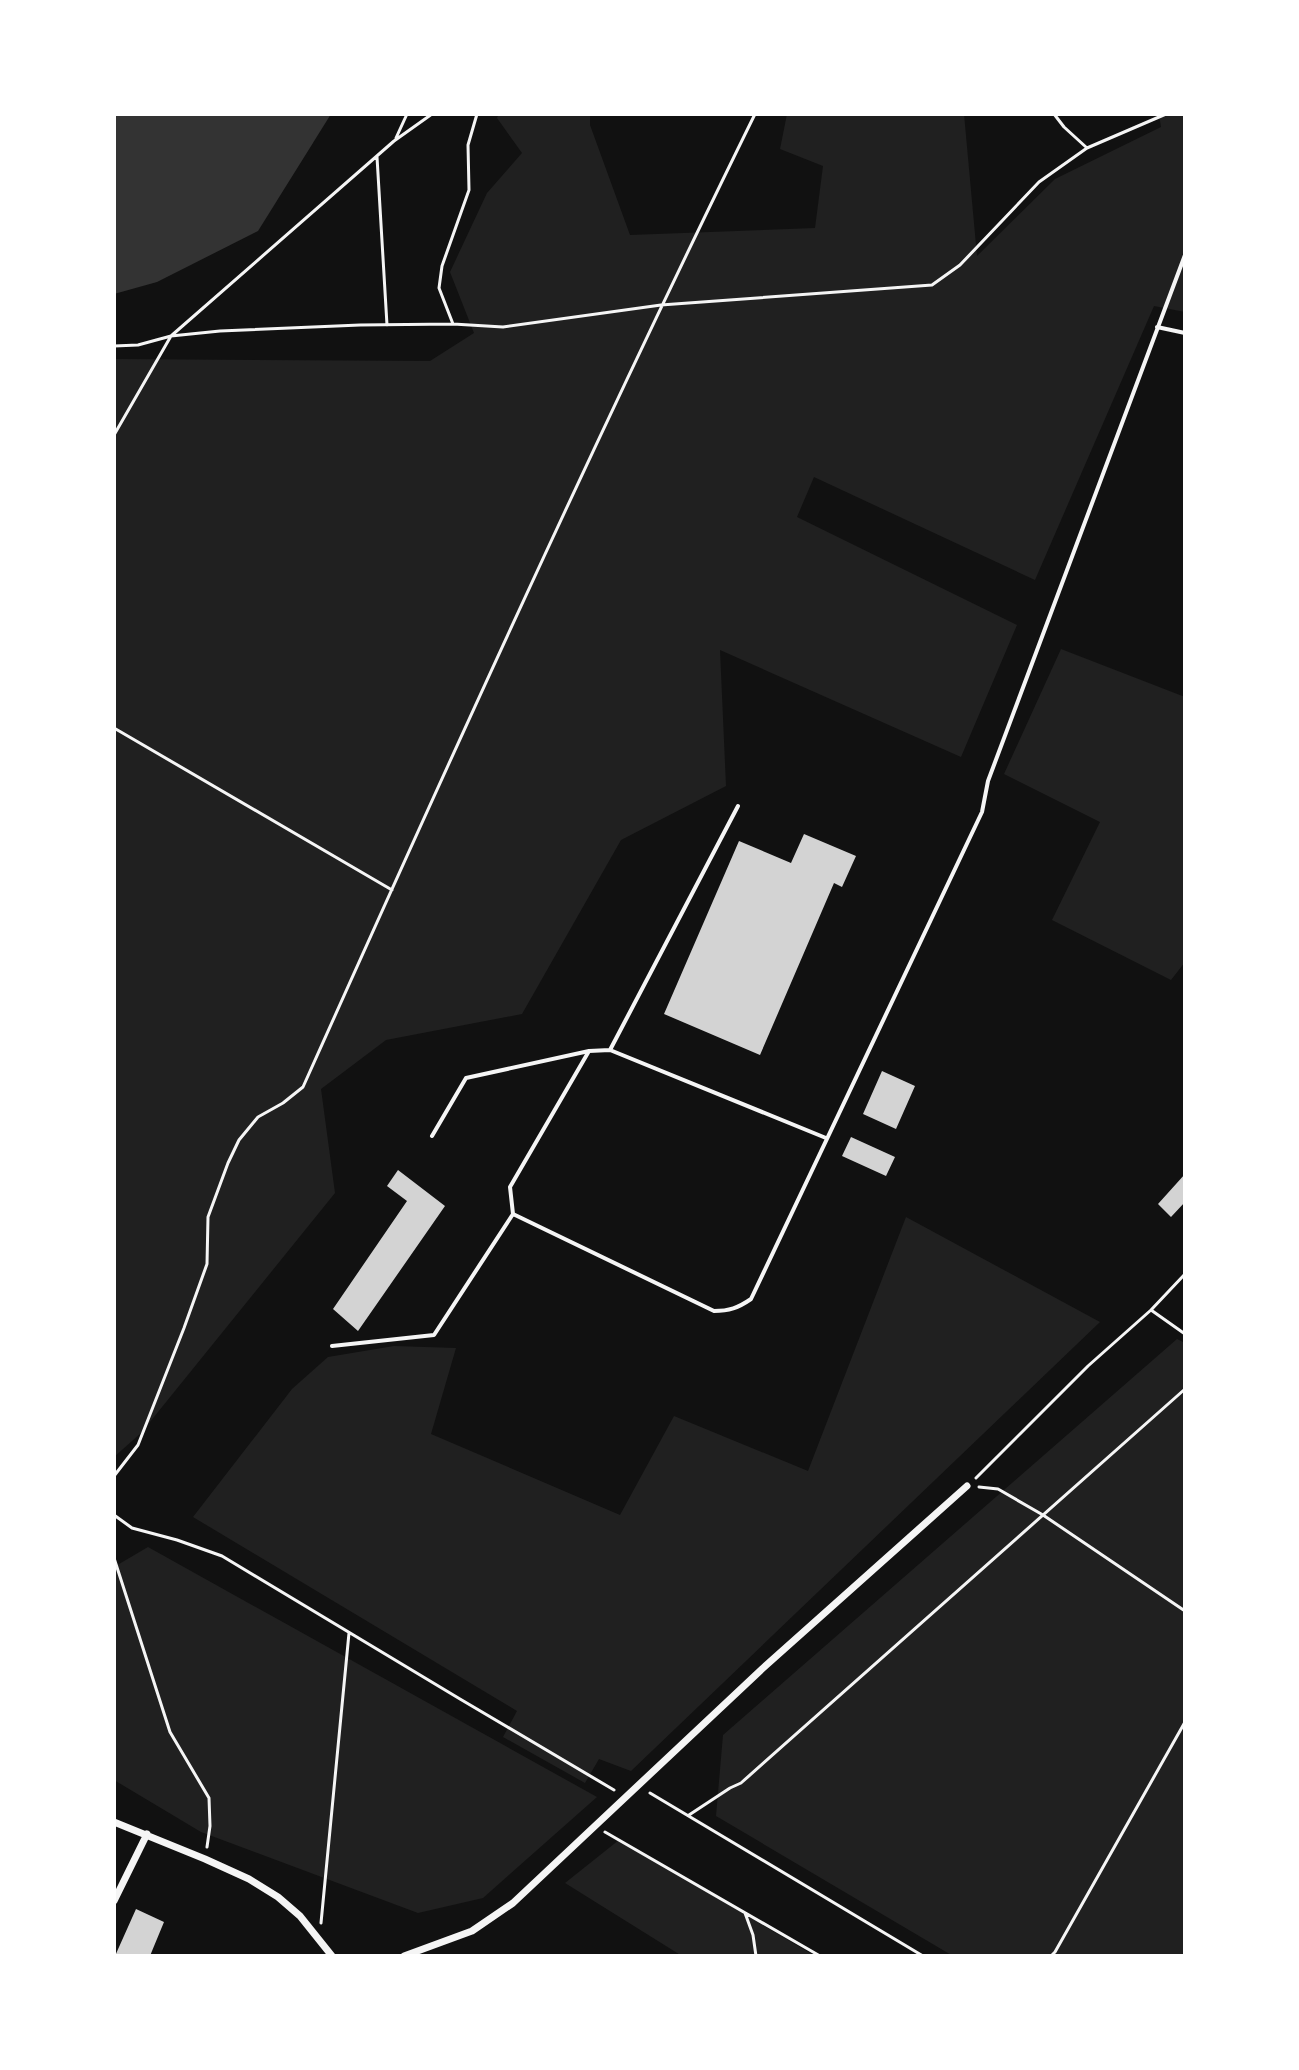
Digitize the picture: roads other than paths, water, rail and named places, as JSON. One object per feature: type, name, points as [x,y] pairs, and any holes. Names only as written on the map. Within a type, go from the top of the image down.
[{"type":"street","points":[[404,1956],[472,1931],[513,1903],[762,1669],[967,1486]]},
{"type":"street","points":[[114,1822],[249,1879],[278,1897],[300,1916],[332,1956]]},
{"type":"street","points":[[114,1901],[147,1834]]},
{"type":"lane","points":[[513,1214],[714,1311],[729,1311],[751,1299],[982,812],[988,781],[1185,255]]},
{"type":"lane","points":[[1157,327],[1185,333]]},
{"type":"lane","points":[[610,1050],[738,806]]},
{"type":"lane","points":[[432,1136],[466,1078],[589,1051],[610,1050],[826,1138]]},
{"type":"lane","points":[[332,1346],[434,1335],[513,1214],[510,1187],[589,1051]]}]
